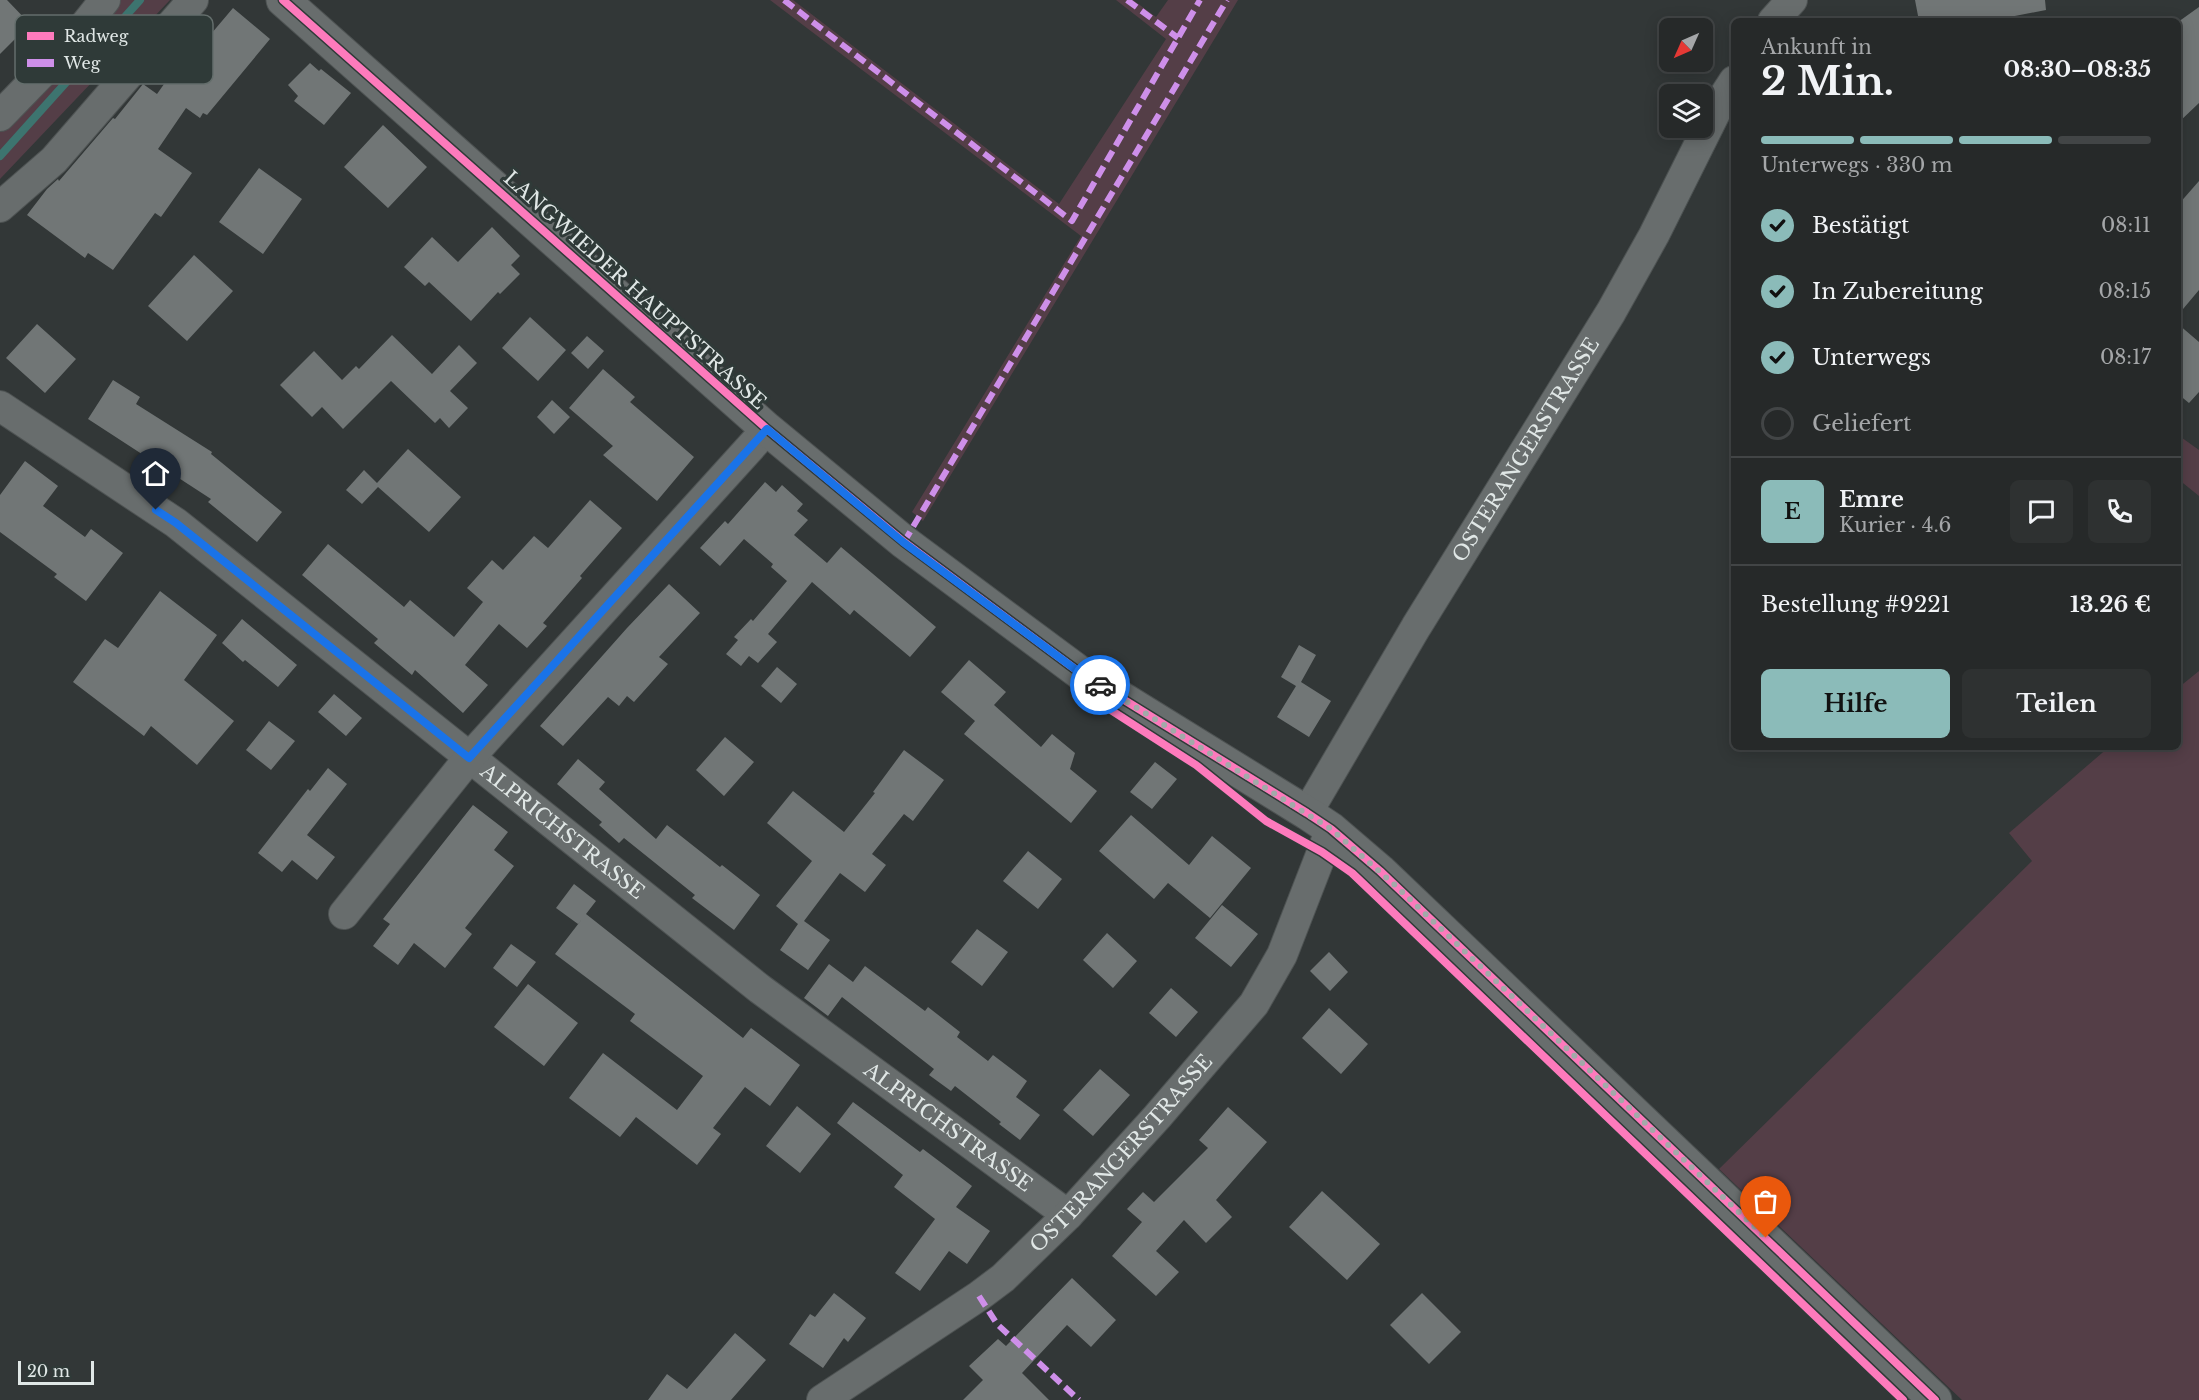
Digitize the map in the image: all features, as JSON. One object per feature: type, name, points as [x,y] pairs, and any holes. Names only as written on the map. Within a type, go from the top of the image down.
[{"type":"street","points":[[93,15],[105,0]]},
{"type":"street","points":[[181,15],[193,0]]},
{"type":"street","name":"LANGWIEDER HAUPTSTRASSE","points":[[283,0],[767,429],[903,542],[1079,672],[1319,821],[1380,871],[1935,1400]]},
{"type":"street","points":[[1776,18],[1792,0]]},
{"type":"street","points":[[0,116],[31,84]]},
{"type":"street","points":[[0,207],[54,160],[122,84]]},
{"type":"street","name":"OSTERANGERSTRASSE","points":[[822,1400],[1003,1278],[1068,1215],[1157,1117],[1254,1004],[1282,955],[1319,821],[1416,627],[1611,312],[1654,235],[1721,101],[1731,86]]},
{"type":"street","name":"ALPRICHSTRASSE","points":[[0,406],[176,523],[757,986],[1068,1215]]},
{"type":"street","points":[[344,914],[469,758],[767,429]]},
{"type":"shaded area","points":[[120,0],[170,0],[156,15],[107,15]]},
{"type":"shaded area","points":[[770,0],[793,0],[1059,204],[1166,39],[1116,0],[1133,0],[1156,17],[1168,0],[1238,0],[923,521],[912,512],[1081,236]]},
{"type":"shaded area","points":[[43,84],[90,84],[0,179],[0,129]]},
{"type":"shaded area","points":[[2181,437],[2199,450],[2199,496],[2181,481]]},
{"type":"shaded area","points":[[2199,671],[2199,1400],[1962,1400],[1719,1169],[2032,861],[2009,833],[2106,750],[2181,750],[2181,686]]},
{"type":"building","points":[[0,0],[7,0],[21,15],[15,15],[15,39],[0,54]]},
{"type":"building","points":[[1915,0],[2045,0],[2046,10],[2005,18],[1918,18]]},
{"type":"building","points":[[2199,7],[2199,103],[2181,120],[2181,20]]},
{"type":"building","points":[[233,8],[270,39],[207,115],[203,113],[200,118],[186,108],[158,149],[192,173],[161,217],[155,213],[113,270],[88,253],[85,258],[27,215],[47,189],[58,179],[59,181],[143,84],[157,94],[164,84],[213,84],[213,32]]},
{"type":"building","points":[[310,63],[351,93],[324,125],[294,101],[298,96],[288,85]]},
{"type":"building","points":[[383,125],[427,167],[388,208],[344,167]]},
{"type":"building","points":[[259,168],[302,199],[263,254],[219,222]]},
{"type":"building","points":[[2199,181],[2199,290],[2181,311],[2181,202]]},
{"type":"building","points":[[492,227],[520,256],[511,265],[520,274],[500,294],[498,292],[471,321],[429,282],[425,286],[404,267],[432,237],[458,262]]},
{"type":"building","points":[[194,255],[233,291],[187,341],[148,306]]},
{"type":"building","points":[[530,317],[566,350],[538,381],[502,348]]},
{"type":"building","points":[[37,324],[76,359],[45,393],[6,358]]},
{"type":"building","points":[[2181,327],[2199,342],[2199,392],[2189,403],[2181,396]]},
{"type":"building","points":[[392,335],[432,374],[459,345],[477,363],[450,391],[468,408],[449,428],[440,418],[435,423],[391,381],[343,429],[322,407],[312,417],[280,385],[314,351],[342,380],[356,366],[359,369]]},
{"type":"building","points":[[587,336],[604,351],[588,369],[571,353]]},
{"type":"building","points":[[603,369],[635,397],[630,402],[694,457],[657,501],[603,455],[613,446],[569,408]]},
{"type":"building","points":[[113,380],[140,397],[136,404],[212,452],[211,454],[282,512],[257,542],[208,502],[211,499],[88,419]]},
{"type":"building","points":[[552,400],[570,417],[554,434],[537,417]]},
{"type":"building","points":[[408,449],[461,497],[429,532],[378,487],[362,504],[346,490],[364,470],[377,483]]},
{"type":"building","points":[[25,461],[58,486],[43,506],[85,537],[91,529],[123,553],[86,601],[54,577],[57,574],[0,532],[0,495]]},
{"type":"building","points":[[765,482],[776,492],[782,485],[803,504],[797,511],[808,520],[794,535],[827,563],[841,547],[936,627],[910,657],[854,610],[850,615],[812,582],[768,634],[777,642],[758,663],[749,656],[741,666],[726,654],[738,640],[734,637],[751,619],[753,621],[787,581],[771,567],[773,564],[744,539],[720,566],[700,548],[725,521],[728,524]]},
{"type":"building","points":[[590,500],[622,528],[580,576],[582,578],[543,623],[547,626],[527,648],[499,624],[465,665],[488,685],[463,713],[415,670],[412,675],[374,643],[378,639],[302,575],[328,544],[404,607],[410,600],[454,637],[483,602],[467,588],[492,560],[503,570],[534,536],[548,548]]},
{"type":"building","points":[[669,584],[700,613],[659,657],[668,664],[634,702],[627,696],[619,706],[608,697],[563,746],[540,726]]},
{"type":"building","points":[[160,591],[217,635],[184,680],[234,721],[197,765],[151,726],[144,736],[73,682],[105,639],[118,648]]},
{"type":"building","points":[[242,619],[297,665],[278,687],[245,660],[243,662],[222,643]]},
{"type":"building","points":[[1299,645],[1316,655],[1301,682],[1331,701],[1309,737],[1277,717],[1296,686],[1281,677]]},
{"type":"building","points":[[969,660],[1006,692],[994,705],[1041,747],[1052,734],[1075,753],[1070,769],[1097,791],[1071,823],[964,734],[975,721],[941,692]]},
{"type":"building","points":[[777,667],[797,684],[781,703],[761,686]]},
{"type":"building","points":[[334,694],[362,718],[346,736],[318,712]]},
{"type":"building","points":[[269,721],[295,741],[271,770],[246,750]]},
{"type":"building","points":[[725,737],[754,762],[724,796],[696,770]]},
{"type":"building","points":[[904,750],[944,780],[913,821],[904,814],[872,854],[886,865],[865,892],[840,873],[804,921],[830,940],[808,970],[780,950],[798,924],[776,906],[812,861],[767,823],[793,791],[844,832],[875,793],[873,792]]},
{"type":"building","points":[[578,759],[605,782],[599,789],[656,839],[667,825],[760,895],[734,930],[692,898],[695,895],[624,838],[619,843],[599,825],[602,822],[557,784]]},
{"type":"building","points":[[1155,762],[1177,779],[1152,809],[1130,792]]},
{"type":"building","points":[[328,768],[347,784],[307,835],[335,857],[317,880],[292,860],[282,872],[258,853],[308,789],[310,791]]},
{"type":"building","points":[[473,805],[508,832],[494,850],[514,866],[465,928],[472,934],[445,968],[414,943],[398,965],[373,946],[390,924],[383,919]]},
{"type":"building","points":[[1131,815],[1189,865],[1212,836],[1251,868],[1210,918],[1168,883],[1154,899],[1099,851]]},
{"type":"building","points":[[1028,851],[1062,879],[1038,909],[1003,881]]},
{"type":"building","points":[[574,884],[596,901],[586,914],[743,1038],[751,1028],[800,1065],[770,1106],[745,1087],[713,1128],[721,1134],[697,1165],[636,1117],[620,1137],[569,1098],[603,1053],[677,1110],[703,1076],[630,1021],[635,1014],[555,954],[582,919],[578,924],[556,908]]},
{"type":"building","points":[[1222,905],[1258,934],[1231,967],[1195,938]]},
{"type":"building","points":[[977,929],[1008,952],[982,986],[951,962]]},
{"type":"building","points":[[1107,933],[1137,961],[1113,988],[1083,960]]},
{"type":"building","points":[[511,944],[536,962],[517,987],[493,968]]},
{"type":"building","points":[[1329,952],[1348,972],[1330,991],[1310,971]]},
{"type":"building","points":[[829,964],[853,982],[865,966],[925,1011],[928,1007],[960,1032],[957,1037],[988,1061],[993,1055],[1027,1081],[1016,1097],[1040,1115],[1020,1140],[955,1086],[951,1091],[929,1075],[934,1069],[842,997],[828,1016],[804,998]]},
{"type":"building","points":[[528,984],[578,1023],[544,1066],[494,1027]]},
{"type":"building","points":[[1171,988],[1198,1012],[1176,1037],[1149,1013]]},
{"type":"building","points":[[1329,1008],[1368,1044],[1341,1074],[1302,1038]]},
{"type":"building","points":[[1100,1069],[1130,1095],[1093,1136],[1063,1110]]},
{"type":"building","points":[[853,1102],[920,1152],[923,1149],[972,1186],[956,1207],[990,1231],[967,1264],[949,1251],[920,1291],[895,1273],[935,1219],[894,1187],[903,1175],[837,1123]]},
{"type":"building","points":[[797,1106],[831,1134],[800,1173],[766,1146]]},
{"type":"building","points":[[1228,1107],[1267,1142],[1216,1200],[1232,1217],[1206,1243],[1184,1220],[1156,1251],[1179,1272],[1156,1296],[1112,1256],[1142,1222],[1127,1209],[1143,1192],[1154,1202],[1208,1148],[1199,1140]]},
{"type":"building","points":[[1322,1191],[1380,1244],[1347,1280],[1289,1227]]},
{"type":"building","points":[[1072,1278],[1116,1320],[1091,1347],[1067,1325],[1022,1373],[1049,1400],[963,1400],[983,1380],[969,1366],[998,1339],[1006,1346]]},
{"type":"building","points":[[834,1293],[866,1318],[848,1342],[844,1338],[823,1368],[789,1344],[810,1314],[815,1317]]},
{"type":"building","points":[[1422,1293],[1461,1332],[1429,1364],[1390,1325]]},
{"type":"building","points":[[735,1333],[766,1360],[731,1400],[648,1400],[667,1374],[687,1389]]},
{"type":"waterway","points":[[127,15],[140,0]]},
{"type":"waterway","points":[[0,156],[65,84]]},
{"type":"marked path","points":[[784,0],[1072,221],[1200,0]]},
{"type":"marked path","points":[[1127,0],[1178,38]]},
{"type":"marked path","points":[[904,542],[1227,0]]},
{"type":"marked path","points":[[979,1296],[997,1324],[1079,1400]]},
{"type":"cycle path","points":[[283,0],[767,429],[904,542],[1079,672],[1331,829],[1380,871],[1935,1400]]},
{"type":"cycle path","points":[[1084,679],[1106,707],[1196,765],[1266,821],[1322,852],[1352,873],[1903,1400]]},
{"type":"way so far","points":[[1100,685],[1331,829],[1380,871],[1507,990],[1766,1238]]},
{"type":"route","points":[[156,510],[176,523],[469,758],[767,429],[903,542],[1079,672],[1100,685]]}]
